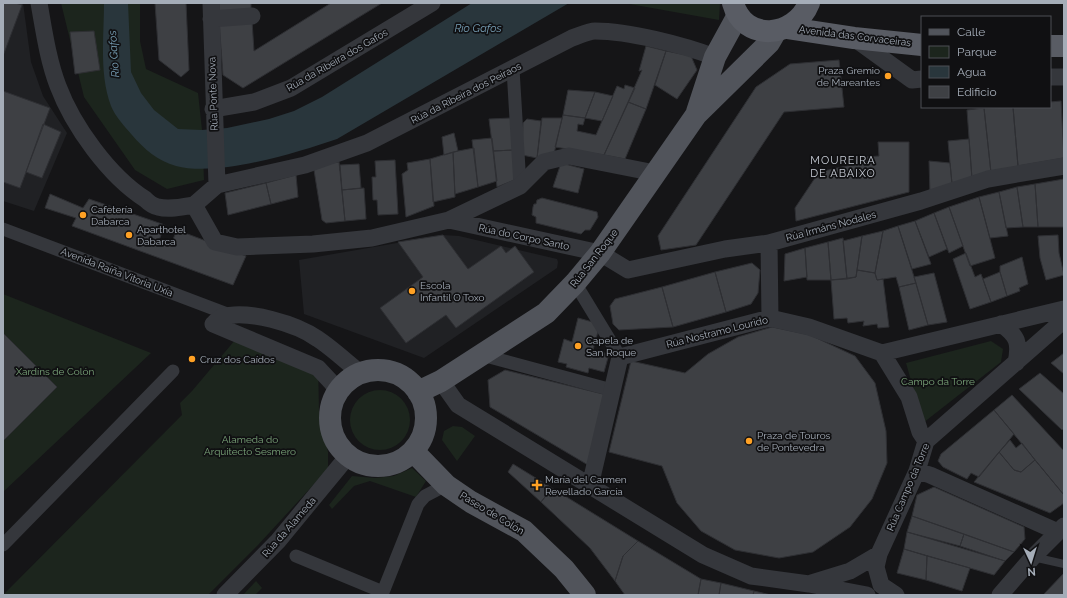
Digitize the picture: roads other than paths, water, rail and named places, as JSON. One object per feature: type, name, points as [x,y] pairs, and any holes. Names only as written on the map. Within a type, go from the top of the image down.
[{"type":"highway","points":[[782,29],[798,21],[805,12],[809,3]]},
{"type":"highway","name":"Avenida das Corvaceiras","points":[[736,9],[746,23],[755,28],[766,31],[782,29],[921,45]]},
{"type":"highway","points":[[1051,46],[1064,46]]},
{"type":"main road","name":"Rúa San Roque","points":[[696,115],[715,56],[736,9]]},
{"type":"main road","name":"Rúa San Roque","points":[[418,392],[441,381],[546,313],[576,283],[600,253],[696,115],[782,29]]},
{"type":"main road","points":[[382,371],[403,377],[418,392],[424,404],[426,416],[425,429],[421,440],[413,450],[394,463],[382,466],[358,462],[348,456],[334,437],[331,426],[331,408],[338,392],[352,378],[361,374],[382,371]]},
{"type":"main road","name":"Paseo de Colón","points":[[413,450],[446,485],[471,502],[524,531],[564,569],[585,595]]},
{"type":"street","points":[[39,3],[48,51],[58,86],[69,110],[96,152],[130,190],[157,207],[177,208],[194,205],[217,178]]},
{"type":"street","name":"Rúa da Ribeira dos Gafos","points":[[213,114],[254,102],[292,88],[432,3]]},
{"type":"street","points":[[211,11],[252,16]]},
{"type":"street","name":"Rúa Ponte Nova","points":[[211,11],[213,114],[217,178]]},
{"type":"street","name":"Rúa da Ribeira dos Peiraos","points":[[217,178],[305,165],[367,144],[572,38],[594,31],[618,33],[655,40],[694,49],[715,56]]},
{"type":"street","points":[[854,38],[912,80],[921,79]]},
{"type":"street","points":[[513,69],[520,186]]},
{"type":"street","points":[[1051,77],[1064,77]]},
{"type":"street","points":[[194,205],[215,242],[237,247],[280,246],[372,238],[449,220],[520,186],[544,162],[569,156],[655,174]]},
{"type":"street","name":"Rúa Irmáns Nodales","points":[[600,253],[628,270],[725,249],[770,243],[921,201],[988,179],[1064,166]]},
{"type":"street","name":"Rúa do Corpo Santo","points":[[449,220],[600,253]]},
{"type":"street","name":"Avenida Raíña Vitoria Uxía","points":[[3,229],[230,315],[252,316],[304,330],[318,338],[361,374]]},
{"type":"street","points":[[770,243],[770,318]]},
{"type":"street","points":[[576,283],[620,356],[590,486]]},
{"type":"street","points":[[926,441],[920,432],[909,397],[882,353],[1064,309]]},
{"type":"street","points":[[230,315],[220,317],[213,324],[318,368],[332,382],[338,392]]},
{"type":"street","name":"Rúa Nostramo Lourido","points":[[620,356],[770,318],[810,327],[882,353]]},
{"type":"street","name":"Rúa Campo da Torre","points":[[879,554],[917,471],[926,441],[1064,320]]},
{"type":"street","points":[[1001,324],[1013,332],[1019,347],[1016,363]]},
{"type":"street","points":[[482,355],[612,390]]},
{"type":"street","points":[[3,545],[173,371]]},
{"type":"street","points":[[441,381],[458,405],[703,555],[751,576],[809,584],[867,595]]},
{"type":"street","name":"Rúa da Alameda","points":[[225,595],[278,541],[348,456]]},
{"type":"street","points":[[917,471],[1061,529],[1033,557],[1000,595]]},
{"type":"street","points":[[296,556],[383,592],[418,504],[425,496],[446,485]]},
{"type":"street","points":[[809,584],[850,571],[879,554]]},
{"type":"street","points":[[879,554],[876,567],[881,585],[896,595]]},
{"type":"lane","points":[[1033,557],[1064,564]]},
{"type":"water","name":"Río Gafos","points":[[104,3],[128,3],[131,72],[141,93],[154,110],[178,129],[202,130],[227,128],[269,119],[294,111],[322,97],[472,3],[569,3],[337,139],[300,151],[257,162],[235,166],[193,169],[169,164],[152,154],[132,135],[113,110],[107,94],[105,81],[103,42]]},
{"type":"place","name":"Praza Gremio de Mareantes","points":[[888,76]]},
{"type":"place","name":"Cafetería Dabarca","points":[[83,215]]},
{"type":"place","name":"Aparthotel Dabarca","points":[[129,235]]},
{"type":"place","name":"Escola Infantil O Toxo","points":[[412,291]]},
{"type":"place","name":"Capela de San Roque","points":[[578,346]]},
{"type":"place","name":"Cruz dos Caídos","points":[[192,359]]},
{"type":"place","name":"Praza de Touros de Pontevedra","points":[[749,441]]},
{"type":"place","name":"María del Carmen Revellado García","points":[[537,485]]},
{"type":"district","name":"MOUREIRA DE ABAIXO","points":[[843,166]]},
{"type":"park label","name":"Xardíns de Colón","points":[[55,371]]},
{"type":"park label","name":"Campo da Torre","points":[[938,381]]},
{"type":"park label","name":"Alameda do Arquitecto Sesmero","points":[[250,444]]}]
